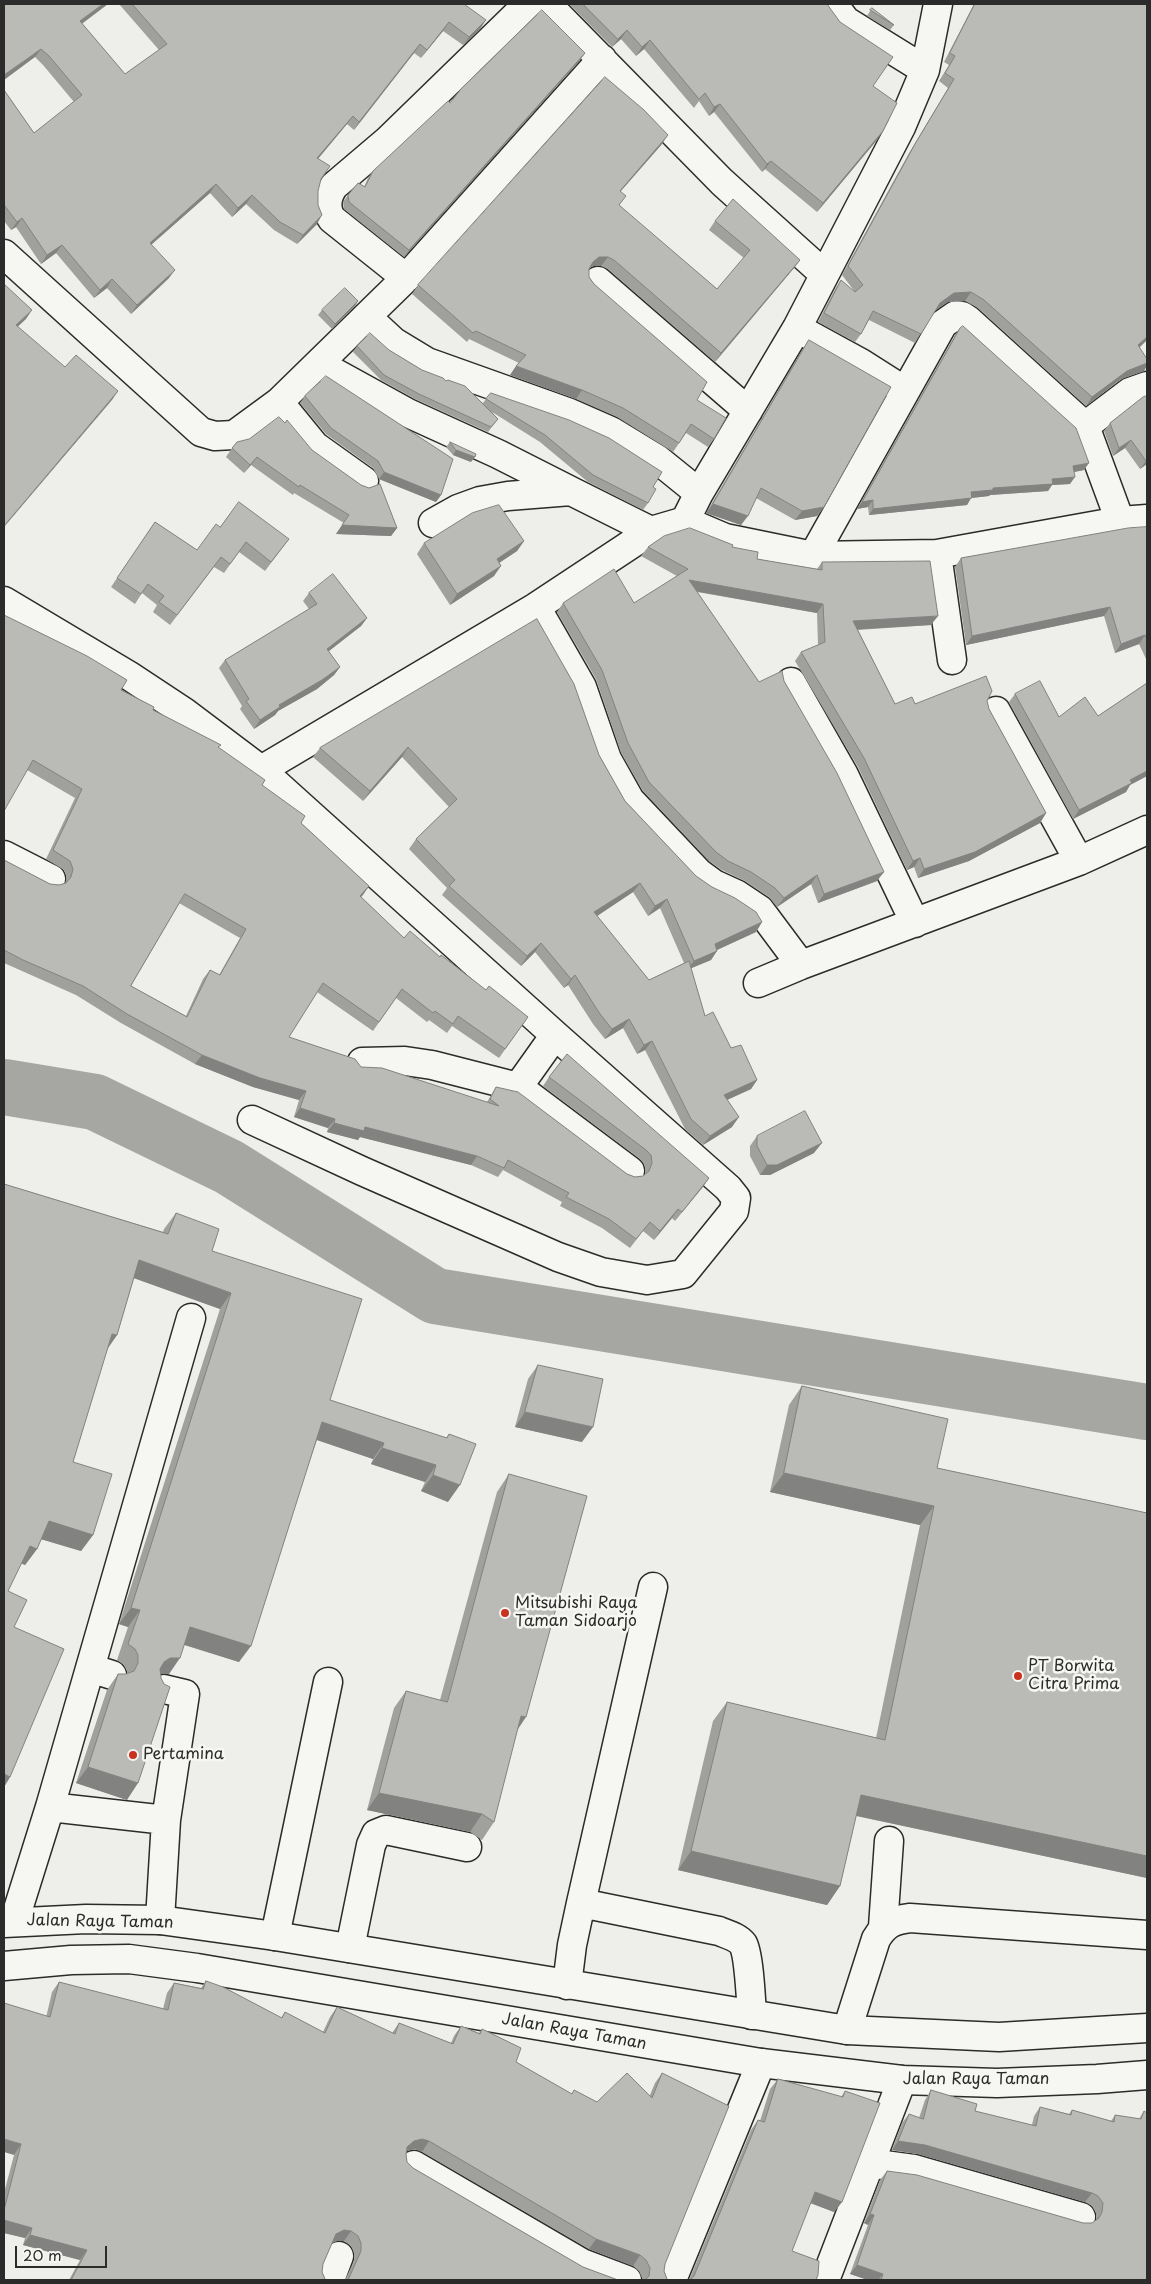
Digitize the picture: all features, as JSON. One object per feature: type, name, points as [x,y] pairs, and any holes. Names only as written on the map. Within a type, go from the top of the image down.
[{"type":"main road","points":[[406,278],[332,219],[328,213],[329,194],[334,186],[387,141],[528,4]]},
{"type":"main road","points":[[547,4],[722,182],[824,274]]},
{"type":"main road","points":[[833,4],[846,21],[924,70]]},
{"type":"main road","points":[[261,770],[536,607],[642,538],[685,521],[698,493],[797,328],[901,127],[924,70],[938,4]]},
{"type":"main road","points":[[4,254],[201,432],[215,436],[234,435],[279,402],[406,278],[602,59]]},
{"type":"main road","points":[[598,281],[748,411]]},
{"type":"main road","points":[[813,556],[943,324],[956,315],[962,316],[1030,374],[1085,426],[1120,521]]},
{"type":"main road","points":[[367,317],[394,342],[428,362],[570,413],[611,431],[656,459],[698,493]]},
{"type":"main road","points":[[797,328],[861,363],[905,391]]},
{"type":"main road","points":[[319,364],[408,413],[498,454],[571,492],[642,538]]},
{"type":"main road","points":[[1085,426],[1130,392],[1147,386]]},
{"type":"main road","points":[[279,402],[315,446],[364,481]]},
{"type":"main road","points":[[433,523],[480,501],[508,496],[571,492]]},
{"type":"main road","points":[[685,521],[725,538],[813,556],[937,554],[1120,521],[1147,519]]},
{"type":"main road","points":[[937,554],[952,660]]},
{"type":"main road","points":[[4,602],[128,675],[184,712],[261,770],[554,1035],[728,1188],[736,1198],[734,1211],[683,1274],[646,1280],[601,1272],[558,1257],[362,1171],[252,1120]]},
{"type":"main road","points":[[536,607],[582,687],[607,759],[630,800],[699,873],[714,884],[736,894],[760,910],[801,965]]},
{"type":"main road","points":[[792,682],[844,774],[915,923]]},
{"type":"main road","points":[[996,711],[1079,861]]},
{"type":"main road","points":[[758,984],[801,965],[1079,861],[1147,830]]},
{"type":"main road","points":[[4,855],[51,879]]},
{"type":"main road","points":[[518,1086],[554,1035]]},
{"type":"main road","points":[[362,1062],[405,1061],[432,1064],[518,1086],[630,1171]]},
{"type":"main road","points":[[9,1922],[101,1672],[191,1318]]},
{"type":"main road","points":[[567,1985],[572,1945],[581,1902],[653,1587]]},
{"type":"main road","points":[[275,1936],[328,1682]]},
{"type":"main road","points":[[160,1920],[166,1820],[185,1694],[164,1689]]},
{"type":"main road","points":[[50,1807],[166,1820]]},
{"type":"main road","points":[[350,1948],[371,1845],[376,1834],[386,1830],[467,1847]]},
{"type":"main road","points":[[847,2030],[876,1939],[883,1927],[889,1841]]},
{"type":"main road","points":[[581,1902],[719,1931],[732,1936],[743,1944],[749,1972],[752,2015]]},
{"type":"main road","points":[[883,1927],[894,1920],[910,1918],[1147,1935]]},
{"type":"main road","name":"Jalan Raya Taman","points":[[9,1922],[86,1919],[160,1920],[350,1948],[847,2030],[999,2037],[1147,2028]]},
{"type":"main road","name":"Jalan Raya Taman","points":[[4,1966],[71,1960],[138,1960],[197,1968],[761,2063],[902,2080],[997,2083],[1147,2075]]},
{"type":"main road","points":[[672,2280],[761,2063]]},
{"type":"main road","points":[[825,2280],[902,2080]]},
{"type":"main road","points":[[869,2163],[914,2169],[1080,2217]]},
{"type":"main road","points":[[414,2166],[578,2272],[627,2280]]},
{"type":"building","points":[[4,4],[103,4],[80,21],[125,74],[167,44],[132,4],[464,4],[486,20],[469,37],[449,22],[427,50],[420,44],[359,122],[353,116],[317,158],[330,166],[321,179],[318,191],[318,205],[322,215],[303,235],[280,222],[252,195],[238,208],[216,184],[150,243],[175,270],[137,305],[112,279],[100,290],[62,245],[47,255],[22,218],[17,222],[4,205],[4,90],[34,133],[82,95],[41,49],[4,75]]},
{"type":"building","points":[[583,4],[827,4],[840,22],[893,57],[873,86],[897,103],[883,131],[823,203],[771,161],[767,164],[720,104],[714,107],[705,93],[699,99],[650,40],[642,47],[627,30],[618,39]]},
{"type":"building","points":[[975,4],[1147,4],[1147,337],[1138,345],[1147,359],[1147,363],[1127,371],[1092,397],[984,300],[971,292],[954,293],[940,303],[921,334],[873,311],[861,334],[824,313],[841,280],[855,292],[863,285],[848,266],[915,144],[954,79],[945,73],[955,56],[950,53]]},
{"type":"building","points":[[872,8],[894,25],[870,10]]},
{"type":"building","points":[[542,10],[585,53],[409,250],[349,202],[348,195],[358,183],[365,187],[373,171],[448,101],[450,103],[461,89]]},
{"type":"building","points":[[605,77],[644,110],[668,135],[620,191],[626,196],[619,205],[717,289],[750,250],[715,221],[733,199],[800,260],[721,353],[614,260],[608,257],[599,257],[589,269],[589,277],[594,284],[707,382],[697,400],[726,418],[714,439],[691,424],[679,443],[623,408],[582,390],[516,366],[526,355],[476,331],[473,333],[418,285]]},
{"type":"building","points":[[4,284],[32,310],[16,325],[65,367],[76,355],[118,391],[4,526]]},
{"type":"building","points":[[345,288],[358,301],[335,324],[322,310]]},
{"type":"building","points":[[963,326],[1076,428],[1089,463],[1073,466],[1075,477],[1052,479],[1053,484],[993,488],[993,490],[971,492],[972,498],[873,509],[873,500],[862,502],[960,328]]},
{"type":"building","points":[[370,333],[389,350],[422,370],[446,381],[465,386],[498,419],[491,427],[419,394],[384,375],[357,346]]},
{"type":"building","points":[[809,340],[891,387],[824,507],[802,511],[761,488],[748,516],[713,504]]},
{"type":"building","points":[[326,376],[453,459],[441,495],[384,472],[378,461],[331,428],[305,396]]},
{"type":"building","points":[[491,393],[569,420],[609,438],[662,472],[653,487],[656,489],[648,503],[593,475],[545,435],[486,399]]},
{"type":"building","points":[[1147,396],[1146,461],[1131,440],[1119,448],[1110,423],[1143,397]]},
{"type":"building","points":[[279,417],[285,423],[287,420],[312,450],[361,485],[369,488],[380,484],[397,528],[342,525],[349,515],[300,485],[299,487],[257,457],[250,465],[232,448],[237,442],[249,439]]},
{"type":"building","points":[[450,442],[476,454],[475,457],[456,450]]},
{"type":"building","points":[[239,502],[289,539],[271,562],[246,542],[230,564],[221,557],[177,615],[159,602],[164,596],[148,584],[141,594],[117,578],[155,522],[197,550],[216,524],[220,527]]},
{"type":"building","points":[[499,505],[524,541],[497,559],[501,566],[457,594],[424,543],[472,513]]},
{"type":"building","points":[[1147,527],[1147,640],[1145,635],[1121,644],[1110,607],[972,636],[961,558],[1128,528]]},
{"type":"building","points":[[690,528],[733,545],[732,547],[758,552],[757,559],[822,570],[822,562],[930,561],[938,616],[853,621],[895,704],[912,697],[915,704],[986,676],[992,691],[987,701],[989,709],[1046,813],[975,852],[924,869],[920,858],[913,861],[864,758],[801,652],[825,642],[823,604],[689,580],[759,682],[782,671],[784,681],[837,773],[884,872],[824,894],[817,875],[784,898],[775,888],[716,852],[649,782],[628,743],[602,670],[563,603],[614,569],[634,603],[688,569],[648,547],[664,536]]},
{"type":"building","points":[[333,574],[367,618],[327,649],[340,667],[322,680],[279,705],[280,707],[260,720],[246,701],[249,699],[225,660],[317,604],[309,593]]},
{"type":"building","points":[[4,615],[87,656],[127,680],[121,690],[154,707],[153,710],[221,745],[218,747],[265,780],[262,785],[305,816],[301,823],[369,886],[360,896],[404,938],[410,931],[440,957],[441,955],[486,990],[489,986],[528,1017],[505,1049],[458,1016],[453,1024],[435,1011],[433,1013],[402,989],[379,1022],[323,983],[289,1037],[355,1059],[361,1067],[382,1068],[499,1106],[490,1099],[496,1087],[518,1092],[627,1174],[635,1177],[643,1176],[649,1171],[652,1163],[651,1155],[549,1077],[567,1054],[709,1178],[682,1212],[678,1209],[660,1231],[650,1222],[636,1239],[609,1219],[566,1197],[569,1193],[508,1160],[504,1168],[477,1156],[365,1127],[364,1131],[334,1123],[335,1119],[300,1108],[306,1091],[260,1078],[202,1055],[127,1014],[83,986],[4,950],[4,860],[50,884],[59,885],[66,883],[71,877],[73,869],[70,861],[53,850],[82,789],[33,760],[4,811]],"holes":[[[185,894],[246,929],[220,975],[210,970],[187,1017],[131,986]]]},
{"type":"building","points":[[537,619],[574,684],[599,755],[625,801],[696,876],[756,912],[762,922],[715,944],[717,951],[694,961],[667,899],[655,906],[640,883],[594,912],[649,980],[689,961],[705,1016],[713,1012],[731,1048],[741,1045],[757,1080],[724,1095],[739,1117],[710,1136],[691,1119],[652,1041],[644,1045],[629,1019],[612,1029],[575,975],[571,979],[541,943],[527,956],[449,886],[455,880],[416,839],[457,799],[408,747],[370,791],[320,748]]},
{"type":"building","points":[[1040,681],[1059,717],[1085,697],[1098,716],[1147,683],[1147,771],[1130,780],[1132,783],[1079,810],[1015,694]]},
{"type":"building","points":[[805,1111],[822,1143],[777,1165],[767,1165],[757,1146],[757,1136]]},
{"type":"building","points":[[4,1184],[168,1234],[176,1213],[219,1229],[212,1251],[362,1299],[330,1400],[447,1438],[449,1434],[476,1444],[460,1485],[433,1475],[436,1465],[382,1448],[384,1443],[322,1422],[251,1646],[190,1627],[180,1658],[170,1658],[164,1662],[160,1669],[164,1684],[170,1687],[138,1783],[88,1767],[118,1674],[134,1671],[138,1663],[138,1655],[135,1649],[128,1644],[140,1610],[131,1608],[231,1293],[139,1260],[117,1335],[112,1334],[73,1462],[112,1474],[93,1535],[49,1521],[37,1549],[30,1546],[8,1591],[27,1600],[14,1627],[64,1649],[10,1777],[4,1774]]},
{"type":"building","points":[[538,1365],[603,1379],[593,1427],[525,1412]]},
{"type":"building","name":"PT Borwita Citra Prima","points":[[802,1386],[948,1419],[937,1468],[1147,1513],[1147,1856],[861,1795],[840,1886],[691,1851],[727,1702],[885,1740],[934,1506],[784,1473]]},
{"type":"building","points":[[509,1474],[587,1496],[526,1717],[521,1716],[494,1822],[482,1814],[379,1793],[406,1691],[447,1702]]},
{"type":"building","points":[[206,1981],[223,1987],[282,2018],[285,2012],[325,2033],[337,2007],[395,2034],[399,2023],[453,2044],[461,2026],[480,2034],[482,2029],[521,2048],[516,2062],[572,2094],[574,2090],[597,2102],[627,2073],[652,2098],[662,2073],[729,2106],[665,2264],[664,2271],[668,2280],[645,2280],[649,2276],[650,2268],[646,2260],[640,2255],[596,2239],[429,2141],[422,2139],[414,2141],[407,2147],[407,2162],[413,2168],[583,2267],[618,2280],[348,2280],[361,2251],[361,2243],[358,2236],[351,2231],[344,2230],[336,2234],[323,2264],[322,2272],[326,2280],[71,2280],[87,2250],[30,2235],[32,2228],[4,2220],[4,2210],[21,2144],[4,2139],[4,2003],[50,2017],[59,1982],[168,2010],[174,1983],[203,1989]]},
{"type":"building","points":[[778,2079],[843,2097],[845,2091],[880,2103],[842,2202],[815,2192],[792,2251],[819,2261],[816,2280],[690,2280],[694,2276],[758,2120],[764,2122]]},
{"type":"building","points":[[931,2090],[977,2104],[975,2111],[1036,2126],[1040,2107],[1071,2115],[1072,2110],[1114,2122],[1115,2115],[1141,2119],[1144,2111],[1147,2113],[1147,2280],[881,2280],[883,2274],[857,2265],[874,2215],[870,2214],[887,2171],[917,2175],[1083,2223],[1092,2223],[1099,2218],[1102,2212],[1103,2203],[1098,2196],[1092,2193],[925,2145],[898,2141],[909,2114],[923,2119]]},
{"type":"waterway","points":[[4,1087],[95,1102],[229,1167],[435,1296],[1147,1412]]},
{"type":"place","name":"Mitsubishi Raya Taman Sidoarjo","points":[[505,1613]]},
{"type":"place","name":"PT Borwita Citra Prima","points":[[1018,1676]]},
{"type":"place","name":"Pertamina","points":[[133,1755]]}]
